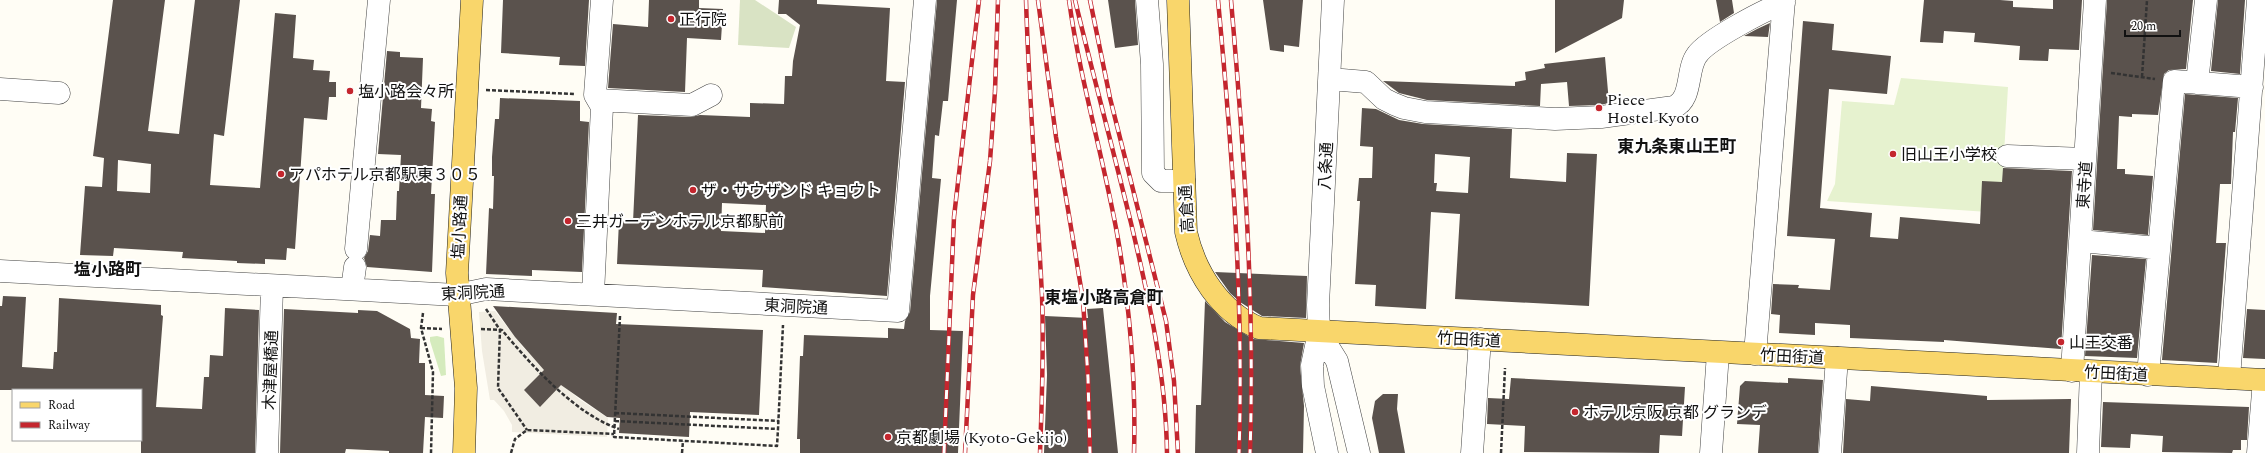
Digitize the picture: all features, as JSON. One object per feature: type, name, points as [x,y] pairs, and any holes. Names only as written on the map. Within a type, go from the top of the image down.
[{"type":"main road","name":"塩小路通","points":[[464,453],[466,388],[457,295],[472,0]]},
{"type":"main road","name":"高倉通","points":[[1178,0],[1186,232],[1191,254],[1201,275],[1218,297],[1247,323],[1259,328],[1319,332]]},
{"type":"main road","name":"竹田街道","points":[[1319,332],[1480,339],[2082,372],[2264,380]]},
{"type":"street","points":[[352,289],[379,0]]},
{"type":"street","points":[[593,294],[601,147],[602,107],[597,98],[602,0]]},
{"type":"street","name":"東洞院通","points":[[0,271],[272,287],[352,289],[457,295],[486,289],[898,311],[925,0]]},
{"type":"street","points":[[1147,0],[1152,64],[1153,173],[1161,181],[1184,180]]},
{"type":"street","name":"八条通","points":[[1327,453],[1312,386],[1312,366],[1319,332],[1318,305],[1334,0]]},
{"type":"street","name":"東寺道","points":[[2088,453],[2082,372],[2080,241],[2095,0]]},
{"type":"street","points":[[2198,83],[2206,0]]},
{"type":"street","points":[[2229,378],[2257,111],[2252,87],[2258,0]]},
{"type":"street","points":[[1330,79],[1366,82],[1384,99],[1404,108],[1425,112],[1555,119],[1601,117],[1674,107],[1678,105],[1687,90],[1696,55],[1712,42],[1771,7],[1784,2],[1755,354]]},
{"type":"street","points":[[2148,375],[2158,248],[2174,81],[2252,87]]},
{"type":"street","points":[[0,89],[59,93]]},
{"type":"street","points":[[597,98],[692,105],[710,95]]},
{"type":"street","points":[[2007,156],[2085,159]]},
{"type":"street","points":[[2080,241],[2158,248]]},
{"type":"street","name":"木津屋橋通","points":[[267,453],[272,287]]},
{"type":"street","name":"八条通","points":[[1319,332],[1339,367],[1359,453]]},
{"type":"street","points":[[1472,453],[1480,339]]},
{"type":"street","points":[[1712,453],[1718,353]]},
{"type":"street","points":[[1830,453],[1837,358]]},
{"type":"street","points":[[2258,453],[2264,380]]},
{"type":"path","points":[[2142,77],[2147,0]]},
{"type":"path","points":[[2091,71],[2174,81]]},
{"type":"path","points":[[467,89],[597,98]]},
{"type":"path","points":[[485,307],[500,330],[502,330],[530,363],[556,388],[591,414],[619,429]]},
{"type":"path","points":[[423,308],[421,328],[433,372],[431,453]]},
{"type":"path","points":[[620,308],[614,437],[777,446],[784,323]]},
{"type":"path","points":[[421,328],[444,329]]},
{"type":"path","points":[[480,330],[500,330]]},
{"type":"path","points":[[500,330],[498,388],[527,430]]},
{"type":"path","points":[[1501,453],[1504,368]]},
{"type":"path","points":[[615,413],[779,421]]},
{"type":"path","points":[[615,421],[778,429]]},
{"type":"path","points":[[511,453],[514,440],[527,430],[614,434]]},
{"type":"path","points":[[682,453],[683,441]]},
{"type":"green space","points":[[740,0],[755,0],[796,27],[789,48],[738,45]]},
{"type":"green space","points":[[1901,78],[2008,87],[2000,221],[1988,212],[1827,201],[1835,184],[1842,101],[1894,105]]},
{"type":"green space","points":[[437,336],[444,338],[446,375],[441,376],[430,341],[430,337]]},
{"type":"shaded area","points":[[495,311],[522,346],[545,370],[579,399],[608,418],[607,437],[512,432],[512,425],[504,411],[494,400],[490,400],[482,351],[479,312]],"holes":[[[537,377],[552,394],[540,406],[524,390]]]},
{"type":"building","points":[[113,0],[165,0],[148,131],[179,134],[195,0],[240,0],[224,136],[214,134],[210,185],[260,188],[275,13],[296,15],[293,58],[314,60],[313,70],[330,71],[329,82],[336,82],[336,97],[329,97],[327,120],[304,118],[295,249],[287,248],[286,260],[265,259],[265,264],[237,263],[237,261],[182,258],[183,252],[114,248],[113,256],[80,255],[85,186],[102,187],[104,158],[93,156]],"holes":[[[118,160],[151,164],[150,193],[117,191]]]},
{"type":"building","points":[[503,0],[589,0],[585,66],[559,65],[560,57],[501,53]]},
{"type":"building","points":[[649,0],[699,0],[699,8],[723,9],[721,40],[687,38],[685,92],[608,88],[613,24],[648,27]]},
{"type":"building","points":[[779,0],[817,0],[817,4],[890,8],[886,81],[905,82],[887,296],[762,287],[763,270],[617,264],[619,221],[633,222],[638,115],[750,117],[750,103],[784,104],[785,76],[792,76],[793,61],[800,25],[786,14],[778,14]],"holes":[[[722,203],[766,205],[765,233],[721,231]]]},
{"type":"building","points":[[937,0],[957,0],[948,101],[943,101],[939,136],[935,135],[932,178],[941,179],[930,296],[930,330],[963,331],[958,453],[800,453],[800,439],[797,439],[800,356],[803,356],[804,335],[888,338],[888,328],[904,329],[905,321],[910,312]]},
{"type":"building","points":[[1108,0],[1135,0],[1138,45],[1115,48]]},
{"type":"building","points":[[1263,0],[1303,0],[1299,47],[1284,45],[1284,52],[1270,50]]},
{"type":"building","points":[[1555,0],[1624,0],[1622,18],[1555,53]]},
{"type":"building","points":[[1716,0],[1732,0],[1734,13],[1720,22]]},
{"type":"building","points":[[1924,0],[2000,0],[2013,1],[2013,7],[2053,9],[2053,0],[2082,0],[2079,50],[2049,49],[2048,61],[2019,60],[2020,46],[1974,42],[1975,33],[1944,31],[1943,43],[1920,42]]},
{"type":"building","points":[[2107,0],[2193,0],[2186,69],[2169,70],[2164,74],[2158,115],[2132,114],[2132,117],[2119,116],[2117,169],[2125,169],[2125,174],[2153,176],[2148,235],[2093,230]]},
{"type":"building","points":[[2218,0],[2245,0],[2240,74],[2211,71]]},
{"type":"building","points":[[1803,21],[1834,24],[1832,50],[1891,56],[1887,94],[1829,89],[1820,208],[1872,213],[1870,237],[1898,239],[1900,217],[1980,224],[1982,181],[2002,182],[2003,168],[2072,171],[2061,349],[1944,340],[1944,342],[1850,338],[1850,325],[1815,323],[1815,335],[1779,333],[1780,315],[1771,314],[1773,284],[1799,285],[1798,288],[1830,290],[1835,239],[1787,236]]},
{"type":"building","points":[[1770,23],[1768,37],[1744,36],[1757,29]]},
{"type":"building","points":[[387,51],[400,52],[400,57],[423,58],[421,108],[432,109],[431,121],[435,122],[431,194],[435,194],[432,272],[367,267],[364,258],[368,251],[370,235],[380,236],[381,220],[396,220],[397,191],[399,191],[401,155],[378,154]]},
{"type":"building","points":[[1605,57],[1609,103],[1600,105],[1569,106],[1567,82],[1541,84],[1540,106],[1427,100],[1399,93],[1383,81],[1515,86],[1515,82],[1526,80],[1525,72],[1545,68],[1544,64]]},
{"type":"building","points":[[2185,94],[2238,98],[2235,132],[2233,132],[2231,184],[2220,184],[2216,243],[2226,243],[2217,363],[2162,360]]},
{"type":"building","points":[[500,98],[580,101],[580,121],[589,122],[582,272],[532,270],[532,276],[486,274],[489,208],[493,209],[494,176],[492,176],[492,157],[495,119],[499,119]]},
{"type":"building","points":[[1362,108],[1376,109],[1399,120],[1423,124],[1512,129],[1510,178],[1566,182],[1567,153],[1597,154],[1589,306],[1455,299],[1460,214],[1431,212],[1426,309],[1375,306],[1376,285],[1355,284],[1360,201],[1357,201],[1359,178],[1372,178],[1373,147],[1360,146]],"holes":[[[1435,154],[1470,157],[1468,193],[1436,191],[1437,183],[1434,183]]]},
{"type":"building","points":[[2092,255],[2146,259],[2137,358],[2085,356]]},
{"type":"building","points":[[1215,272],[1307,276],[1306,318],[1262,316],[1240,302],[1230,293]]},
{"type":"building","points":[[3,296],[26,297],[22,367],[53,369],[54,352],[57,352],[59,298],[161,305],[161,315],[163,316],[156,407],[202,409],[204,377],[209,377],[210,355],[223,356],[225,308],[259,310],[255,453],[141,453],[142,389],[0,390],[0,306],[2,306]]},
{"type":"building","points":[[1205,301],[1225,322],[1253,339],[1304,343],[1300,366],[1304,406],[1303,453],[1195,453],[1196,405],[1201,405]]},
{"type":"building","points":[[493,306],[617,313],[616,324],[763,330],[759,415],[690,412],[689,437],[619,433],[620,418],[607,417],[561,385],[540,407],[524,390],[544,370],[515,337]]},
{"type":"building","points":[[1103,308],[1118,453],[1044,453],[1047,375],[1045,316],[1088,318],[1087,309]]},
{"type":"building","points":[[284,309],[358,313],[358,310],[377,311],[410,329],[411,338],[420,339],[419,363],[425,363],[425,395],[444,396],[443,418],[425,417],[423,453],[389,453],[389,451],[346,449],[345,453],[280,453]]},
{"type":"building","points":[[2247,309],[2265,310],[2265,359],[2243,358]]},
{"type":"building","points":[[1511,378],[1685,387],[1682,436],[1660,435],[1659,453],[1524,452],[1525,426],[1487,424],[1488,398],[1509,399]]},
{"type":"building","points":[[1788,378],[1823,380],[1818,453],[1758,453],[1760,425],[1737,424],[1740,386],[1745,381],[1788,383]]},
{"type":"building","points":[[1871,386],[1987,396],[1987,400],[2071,399],[2069,453],[1843,453],[1846,399],[1870,401]]},
{"type":"building","points":[[1383,394],[1398,394],[1397,409],[1405,453],[1379,453],[1372,418],[1375,401]]},
{"type":"building","points":[[2103,402],[2249,407],[2247,440],[2241,440],[2241,450],[2233,450],[2232,453],[2162,452],[2163,436],[2131,434],[2130,448],[2101,447]]},
{"type":"railway","points":[[944,453],[954,217],[979,0]]},
{"type":"railway","points":[[965,453],[973,295],[990,161],[995,91],[998,0]]},
{"type":"railway","points":[[1026,0],[1043,316],[1040,453]]},
{"type":"railway","points":[[1038,0],[1056,137],[1083,300],[1088,378],[1090,453]]},
{"type":"railway","points":[[1069,0],[1079,60],[1118,239],[1126,292],[1133,373],[1134,453]]},
{"type":"railway","points":[[1075,0],[1131,223],[1150,309],[1160,366],[1166,424],[1167,453]]},
{"type":"railway","points":[[1090,0],[1110,98],[1166,321],[1174,381],[1178,453]]},
{"type":"railway","points":[[1218,0],[1236,226],[1240,340],[1239,453]]},
{"type":"railway","points":[[1231,0],[1244,170],[1250,283],[1250,453]]},
{"type":"place","name":"正行院","points":[[671,19]]},
{"type":"place","name":"塩小路会々所","points":[[350,91]]},
{"type":"place","name":"Piece Hostel Kyoto","points":[[1599,108]]},
{"type":"place","name":"旧山王小学校","points":[[1893,154]]},
{"type":"place","name":"アパホテル京都駅東３０５","points":[[281,174]]},
{"type":"place","name":"ザ・サウザンド キョウト","points":[[693,190]]},
{"type":"place","name":"三井ガーデンホテル京都駅前","points":[[568,221]]},
{"type":"place","name":"山王交番","points":[[2061,342]]},
{"type":"place","name":"ホテル京阪 京都 グランデ","points":[[1575,412]]},
{"type":"place","name":"京都劇場 (Kyoto-Gekijo)","points":[[888,437]]},
{"type":"district","name":"東九条東山王町","points":[[1677,146]]},
{"type":"district","name":"塩小路町","points":[[108,269]]},
{"type":"district","name":"東塩小路高倉町","points":[[1104,297]]}]
